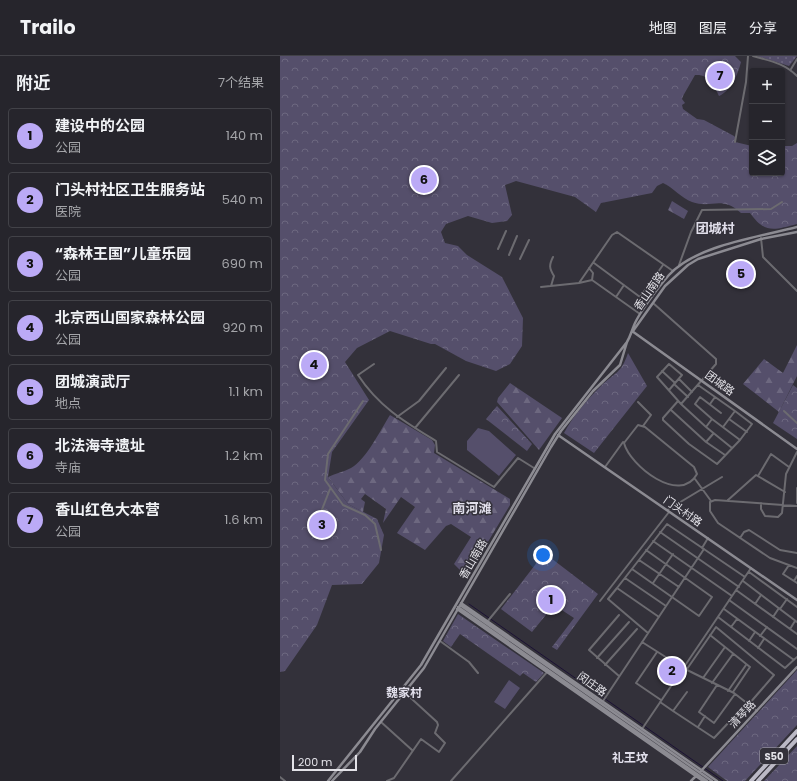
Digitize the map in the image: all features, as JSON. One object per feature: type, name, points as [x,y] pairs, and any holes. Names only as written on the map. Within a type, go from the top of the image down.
[{"type":"highway","name":"S50","points":[[751,781],[797,731]]},
{"type":"highway","name":"S50","points":[[758,781],[797,739]]},
{"type":"street","points":[[735,142],[746,82],[748,56]]},
{"type":"street","points":[[753,56],[791,69],[797,76]]},
{"type":"street","points":[[791,69],[797,59]]},
{"type":"street","points":[[679,266],[691,232],[702,210],[771,209],[782,202]]},
{"type":"street","name":"香山南路","points":[[328,781],[421,665],[558,435],[593,391],[620,365],[627,342],[641,314],[658,289],[673,271],[695,256],[760,235],[797,227]]},
{"type":"street","points":[[498,249],[506,231]]},
{"type":"street","points":[[579,283],[612,235],[617,232],[673,271]]},
{"type":"street","name":"香山南路","points":[[632,331],[652,302],[671,280],[688,265],[698,260],[761,239],[797,232]]},
{"type":"street","points":[[760,235],[764,256],[780,275],[797,291]]},
{"type":"street","points":[[509,255],[518,236]]},
{"type":"street","points":[[520,259],[529,240]]},
{"type":"street","points":[[551,286],[554,276],[550,270],[550,264],[553,257]]},
{"type":"street","points":[[593,262],[640,297],[663,265]]},
{"type":"street","points":[[589,268],[593,273],[592,280]]},
{"type":"street","points":[[541,287],[579,283],[592,280],[641,314]]},
{"type":"street","points":[[616,297],[624,285]]},
{"type":"street","points":[[652,302],[716,359],[716,364],[681,404]]},
{"type":"street","name":"团城路","points":[[632,331],[702,380],[797,451]]},
{"type":"street","name":"香山南路","points":[[332,781],[360,752],[381,722],[424,668],[534,468],[562,424],[627,342]]},
{"type":"street","points":[[374,364],[358,375],[370,393],[397,417],[436,441],[437,452],[494,487],[518,458],[534,468]]},
{"type":"street","points":[[669,390],[682,375],[669,364],[657,377],[681,404],[713,434],[732,448]]},
{"type":"street","points":[[397,417],[419,401],[446,368]]},
{"type":"street","points":[[662,371],[688,397]]},
{"type":"street","points":[[415,428],[459,375]]},
{"type":"street","points":[[678,379],[692,392]]},
{"type":"street","points":[[678,401],[663,420],[689,444],[717,464],[740,440],[752,424],[698,385]]},
{"type":"street","points":[[721,413],[700,397],[695,404],[740,440]]},
{"type":"street","points":[[710,404],[715,397]]},
{"type":"street","points":[[363,401],[328,454],[324,476],[330,489],[343,505],[365,515],[375,524],[381,550]]},
{"type":"street","points":[[605,467],[635,427],[643,426],[652,415],[638,402]]},
{"type":"street","points":[[671,410],[706,442],[725,456]]},
{"type":"street","points":[[723,427],[735,411]]},
{"type":"street","points":[[784,411],[797,422]]},
{"type":"street","points":[[706,427],[712,419]]},
{"type":"street","points":[[729,419],[746,432]]},
{"type":"street","points":[[625,440],[624,446],[634,460],[651,476],[660,481],[680,485],[694,479],[697,474],[694,467],[643,426]]},
{"type":"street","points":[[706,442],[713,434]]},
{"type":"street","name":"门头村路","points":[[558,435],[797,600]]},
{"type":"street","points":[[761,503],[762,513],[765,516],[773,518],[778,517],[782,513],[786,474],[797,451]]},
{"type":"street","points":[[727,501],[752,478],[758,476],[771,454],[789,467]]},
{"type":"street","points":[[758,476],[785,492]]},
{"type":"street","points":[[600,601],[668,510],[722,477]]},
{"type":"street","points":[[694,479],[711,501]]},
{"type":"street","points":[[797,488],[797,503]]},
{"type":"street","points":[[321,512],[330,489]]},
{"type":"street","points":[[711,501],[784,504],[797,506]]},
{"type":"street","points":[[711,501],[709,506],[710,511],[718,523],[770,558],[797,568]]},
{"type":"street","points":[[648,633],[608,600],[665,526],[669,525],[745,577]]},
{"type":"street","points":[[740,538],[744,532],[749,530],[780,550],[797,553]]},
{"type":"street","points":[[660,532],[739,587]]},
{"type":"street","points":[[603,701],[692,568],[704,549],[702,548],[708,538]]},
{"type":"street","points":[[653,541],[732,596]]},
{"type":"street","points":[[632,569],[699,616],[712,597],[646,550]]},
{"type":"street","points":[[653,583],[673,554]]},
{"type":"street","points":[[639,560],[678,587]]},
{"type":"street","points":[[789,565],[783,574],[797,583]]},
{"type":"street","points":[[642,729],[751,568]]},
{"type":"street","points":[[749,572],[797,607]]},
{"type":"street","points":[[794,581],[797,576]]},
{"type":"street","points":[[625,578],[666,606]]},
{"type":"street","points":[[743,581],[796,621],[790,629]]},
{"type":"street","points":[[617,588],[659,616]]},
{"type":"street","points":[[736,590],[797,634]]},
{"type":"street","points":[[487,622],[510,594]]},
{"type":"street","points":[[755,604],[762,595]]},
{"type":"street","points":[[773,617],[786,599]]},
{"type":"street","points":[[729,600],[797,649]]},
{"type":"street","name":"闵庄路","points":[[458,605],[487,622],[603,701],[642,729],[699,773],[707,781]]},
{"type":"street","name":"闵庄路","points":[[458,605],[548,671],[712,781]]},
{"type":"street","points":[[724,609],[794,660]]},
{"type":"street","points":[[619,615],[588,650],[619,676]]},
{"type":"street","points":[[718,617],[785,668],[797,657]]},
{"type":"street","points":[[731,627],[737,619]]},
{"type":"street","name":"闵庄路","points":[[487,622],[699,773],[717,781]]},
{"type":"street","points":[[598,658],[629,622]]},
{"type":"street","points":[[760,636],[766,627]]},
{"type":"street","points":[[605,664],[637,628]]},
{"type":"street","points":[[657,652],[636,683],[673,711],[714,738],[774,675],[716,628],[686,669]]},
{"type":"street","points":[[749,641],[755,632]]},
{"type":"street","points":[[710,636],[750,667],[714,723],[699,712],[717,685]]},
{"type":"street","points":[[758,648],[764,639]]},
{"type":"street","points":[[440,641],[469,662],[478,673]]},
{"type":"street","points":[[642,642],[683,668],[734,693],[757,710]]},
{"type":"street","points":[[703,678],[725,647]]},
{"type":"street","points":[[712,683],[733,654]]},
{"type":"street","points":[[728,691],[746,665]]},
{"type":"street","name":"清琴路","points":[[691,781],[797,667]]},
{"type":"street","points":[[451,781],[548,671]]},
{"type":"street","points":[[387,781],[394,778],[408,760],[412,750],[421,739],[438,752],[446,743],[435,733],[438,725],[437,722],[402,690]]},
{"type":"street","points":[[673,711],[687,692]]},
{"type":"street","points":[[697,727],[705,716]]},
{"type":"street","points":[[381,722],[412,750]]},
{"type":"street","name":"闵庄路","points":[[699,773],[703,781]]},
{"type":"street","points":[[280,777],[285,781]]},
{"type":"green space","points":[[280,56],[735,56],[741,62],[736,77],[727,90],[719,96],[713,84],[707,78],[700,75],[695,75],[683,96],[682,99],[685,103],[682,105],[683,109],[697,119],[704,120],[734,136],[736,138],[735,142],[749,145],[749,176],[785,176],[785,146],[792,146],[797,143],[797,224],[782,228],[770,229],[755,220],[750,213],[741,213],[722,203],[699,204],[692,202],[663,183],[657,186],[652,193],[601,203],[596,212],[575,197],[516,181],[505,185],[512,215],[507,221],[492,223],[468,216],[446,224],[441,232],[445,243],[458,246],[467,255],[502,277],[523,318],[522,346],[510,364],[496,371],[466,361],[435,344],[390,331],[357,348],[345,362],[369,400],[332,452],[328,477],[348,504],[377,519],[384,535],[379,563],[362,584],[332,585],[317,625],[285,671],[280,672]]},
{"type":"green space","points":[[757,56],[797,56],[789,66]]},
{"type":"green space","points":[[672,201],[688,211],[684,219],[668,210]]},
{"type":"green space","points":[[797,345],[797,376],[779,412],[743,384],[764,359],[783,373]]},
{"type":"green space","points":[[628,353],[647,386],[594,453],[564,433],[572,420],[586,403],[601,386],[620,369]]},
{"type":"green space","points":[[510,383],[562,418],[539,450],[497,402],[498,398]]},
{"type":"green space","points":[[793,385],[797,388],[797,439],[773,423]]},
{"type":"green space","points":[[497,406],[532,444],[527,451],[486,419]]},
{"type":"green space","points":[[390,415],[432,440],[435,445],[434,453],[510,499],[510,505],[467,577],[454,564],[471,537],[451,524],[446,526],[425,550],[397,533],[415,507],[401,497],[383,523],[386,509],[365,494],[361,499],[365,502],[363,512],[348,504],[328,477],[357,464],[368,451]]},
{"type":"green space","points":[[478,428],[489,431],[516,455],[499,476],[467,450],[467,441]]},
{"type":"green space","points":[[543,552],[598,594],[557,650],[552,647],[574,618],[554,605],[532,632],[501,609],[535,565]]},
{"type":"green space","points":[[458,614],[544,673],[536,682],[523,673],[520,676],[460,634],[451,647],[443,641]]},
{"type":"green space","points":[[797,670],[797,725],[745,781],[727,781],[708,767]]},
{"type":"green space","points":[[509,680],[520,688],[505,709],[494,702]]},
{"type":"green space","points":[[797,746],[797,781],[764,781]]},
{"type":"waterway","points":[[469,604],[723,781]]},
{"type":"place","name":"香山红色大本营","points":[[720,76]]},
{"type":"place","name":"北法海寺遗址","points":[[424,180]]},
{"type":"place","name":"团城演武厅","points":[[741,274]]},
{"type":"place","name":"北京西山国家森林公园","points":[[314,365]]},
{"type":"place","name":"“森林王国”儿童乐园","points":[[322,525]]},
{"type":"place","name":"建设中的公园","points":[[551,600]]},
{"type":"place","name":"门头村社区卫生服务站","points":[[672,671]]},
{"type":"district","name":"团城村","points":[[715,228]]},
{"type":"district","name":"南河滩","points":[[472,508]]},
{"type":"district","name":"魏家村","points":[[404,693]]},
{"type":"district","name":"礼王坟","points":[[630,758]]}]
